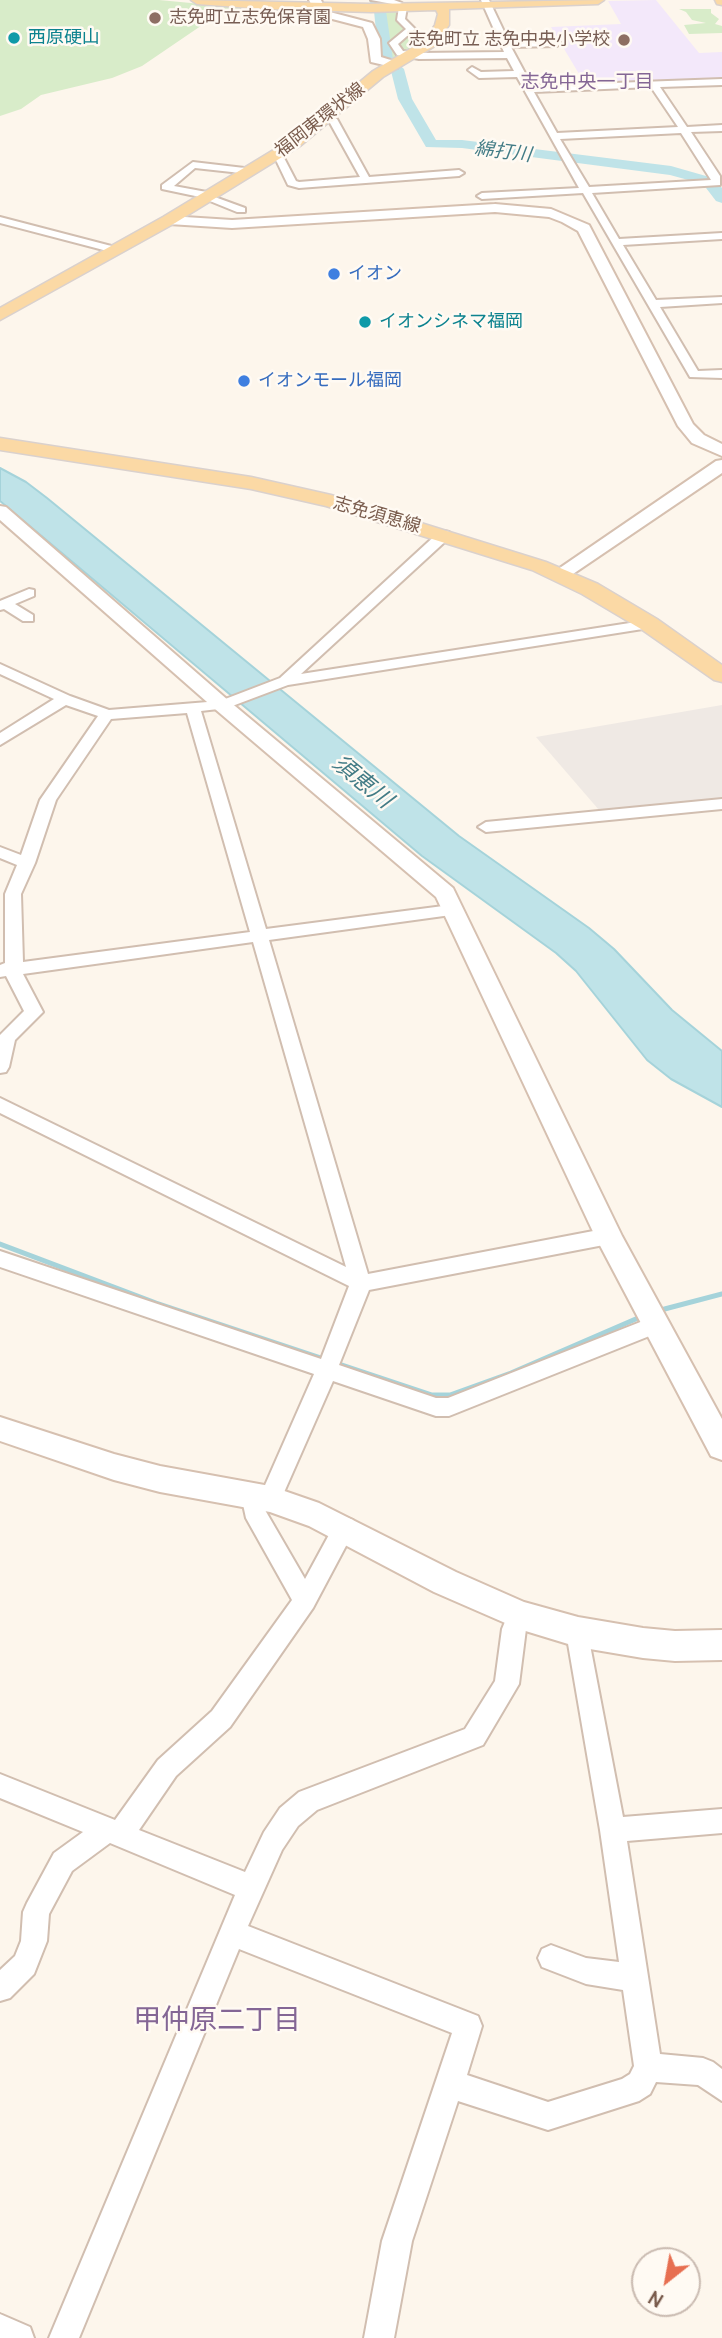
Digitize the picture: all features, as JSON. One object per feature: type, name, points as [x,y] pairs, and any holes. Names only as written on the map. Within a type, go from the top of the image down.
[{"type":"main road","points":[[197,0],[317,4],[598,0]]},
{"type":"main road","name":"福岡東環状線","points":[[4,310],[169,220],[275,156],[378,74],[404,63],[430,43],[438,33],[444,14],[440,3]]},
{"type":"main road","name":"志免須恵線","points":[[0,444],[251,483],[331,501],[444,535],[560,574],[649,624],[722,675]]},
{"type":"street","points":[[486,2],[508,50],[554,136],[694,375],[722,374]]},
{"type":"street","points":[[317,4],[321,13],[327,16],[368,25],[374,39],[375,60],[404,63],[557,43]]},
{"type":"street","points":[[399,4],[401,20],[411,29],[393,43],[404,63]]},
{"type":"street","points":[[492,69],[472,70],[480,75],[522,74]]},
{"type":"street","points":[[531,89],[709,87],[722,82]]},
{"type":"street","points":[[482,196],[524,190],[585,190],[716,183],[719,177],[655,86]]},
{"type":"street","points":[[326,117],[334,121],[366,180]]},
{"type":"street","points":[[554,136],[722,128]]},
{"type":"street","points":[[275,156],[280,158],[295,184],[458,173]]},
{"type":"street","points":[[241,209],[207,196],[166,187],[193,165],[250,171]]},
{"type":"street","points":[[169,220],[232,223],[495,208],[551,213],[567,219],[584,228],[686,426],[698,439],[722,451]]},
{"type":"street","points":[[0,220],[115,250]]},
{"type":"street","points":[[615,242],[722,236]]},
{"type":"street","points":[[652,304],[722,300]]},
{"type":"street","points":[[560,574],[722,466]]},
{"type":"street","points":[[3,518],[227,704],[445,893],[609,1236],[722,1447]]},
{"type":"street","points":[[280,683],[444,535]]},
{"type":"street","points":[[3,605],[29,593]]},
{"type":"street","points":[[3,605],[28,618]]},
{"type":"street","points":[[0,668],[65,699],[107,714],[192,709],[227,704],[280,683],[649,624]]},
{"type":"street","points":[[0,740],[65,699]]},
{"type":"street","points":[[192,709],[361,1283],[327,1370],[254,1511],[305,1601]]},
{"type":"street","points":[[6,970],[14,963],[13,894],[8,886],[27,863],[48,800],[107,714]]},
{"type":"street","points":[[486,827],[722,804]]},
{"type":"street","points":[[0,852],[27,863]]},
{"type":"street","points":[[6,970],[451,910]]},
{"type":"street","points":[[0,1067],[7,1038],[34,1012],[6,970]]},
{"type":"street","points":[[0,1104],[361,1283],[609,1236]]},
{"type":"street","points":[[0,1259],[436,1407],[449,1407],[649,1315]]},
{"type":"street","points":[[0,1429],[125,1470],[261,1497],[345,1527],[445,1582],[519,1615],[578,1633],[675,1646],[722,1645]]},
{"type":"street","points":[[0,1988],[25,1965],[34,1941],[36,1912],[63,1862],[114,1833],[167,1768],[221,1719],[305,1601],[345,1527]]},
{"type":"street","points":[[64,2338],[273,1841],[289,1818],[309,1801],[474,1737],[507,1684],[514,1629],[519,1615]]},
{"type":"street","points":[[450,2084],[548,2116],[629,2091],[640,2084],[648,2067],[613,1830],[578,1633]]},
{"type":"street","points":[[0,1786],[251,1888]]},
{"type":"street","points":[[613,1830],[722,1821]]},
{"type":"street","points":[[233,1933],[468,2026],[397,2241],[379,2338]]},
{"type":"street","points":[[551,1958],[586,1971],[635,1978]]},
{"type":"street","points":[[648,2067],[704,2072],[722,2087]]},
{"type":"street","points":[[0,2329],[19,2338]]},
{"type":"shaded area","name":"志免町立 志免中央小学校","points":[[656,0],[699,53],[722,52],[722,81],[585,84],[551,27],[621,24],[608,1]]},
{"type":"shaded area","points":[[722,705],[722,799],[599,810],[536,737]]},
{"type":"green space","points":[[0,0],[159,0],[244,8],[214,17],[142,66],[112,78],[41,95],[21,109],[0,116]]},
{"type":"green space","points":[[679,9],[711,9],[711,13],[719,19],[715,24],[722,26],[722,33],[689,34],[684,25],[706,23],[692,20],[686,12]]},
{"type":"green space","points":[[401,10],[404,24],[415,29],[410,40],[411,50],[388,60],[377,11]]},
{"type":"water","name":"須恵川","points":[[0,468],[26,482],[47,498],[459,836],[589,928],[614,949],[672,1010],[722,1051],[722,1107],[671,1079],[647,1060],[576,971],[556,953],[422,856],[0,501]]},
{"type":"waterway","name":"綿打川","points":[[375,0],[380,11],[386,61],[397,69],[405,99],[431,144],[462,144],[671,171],[708,181],[722,198]]},
{"type":"waterway","points":[[0,1244],[156,1303],[432,1395],[450,1395],[511,1373],[645,1315]]},
{"type":"waterway","points":[[657,1311],[722,1294]]},
{"type":"place","name":"志免町立志免保育園","points":[[155,18]]},
{"type":"place","name":"西原硬山","points":[[14,38]]},
{"type":"place","name":"志免町立 志免中央小学校","points":[[624,40]]},
{"type":"place","name":"イオン","points":[[334,274]]},
{"type":"place","name":"イオンシネマ福岡","points":[[365,322]]},
{"type":"place","name":"イオンモール福岡","points":[[244,381]]},
{"type":"district","name":"志免中央一丁目","points":[[587,82]]},
{"type":"district","name":"甲仲原二丁目","points":[[217,2021]]}]
